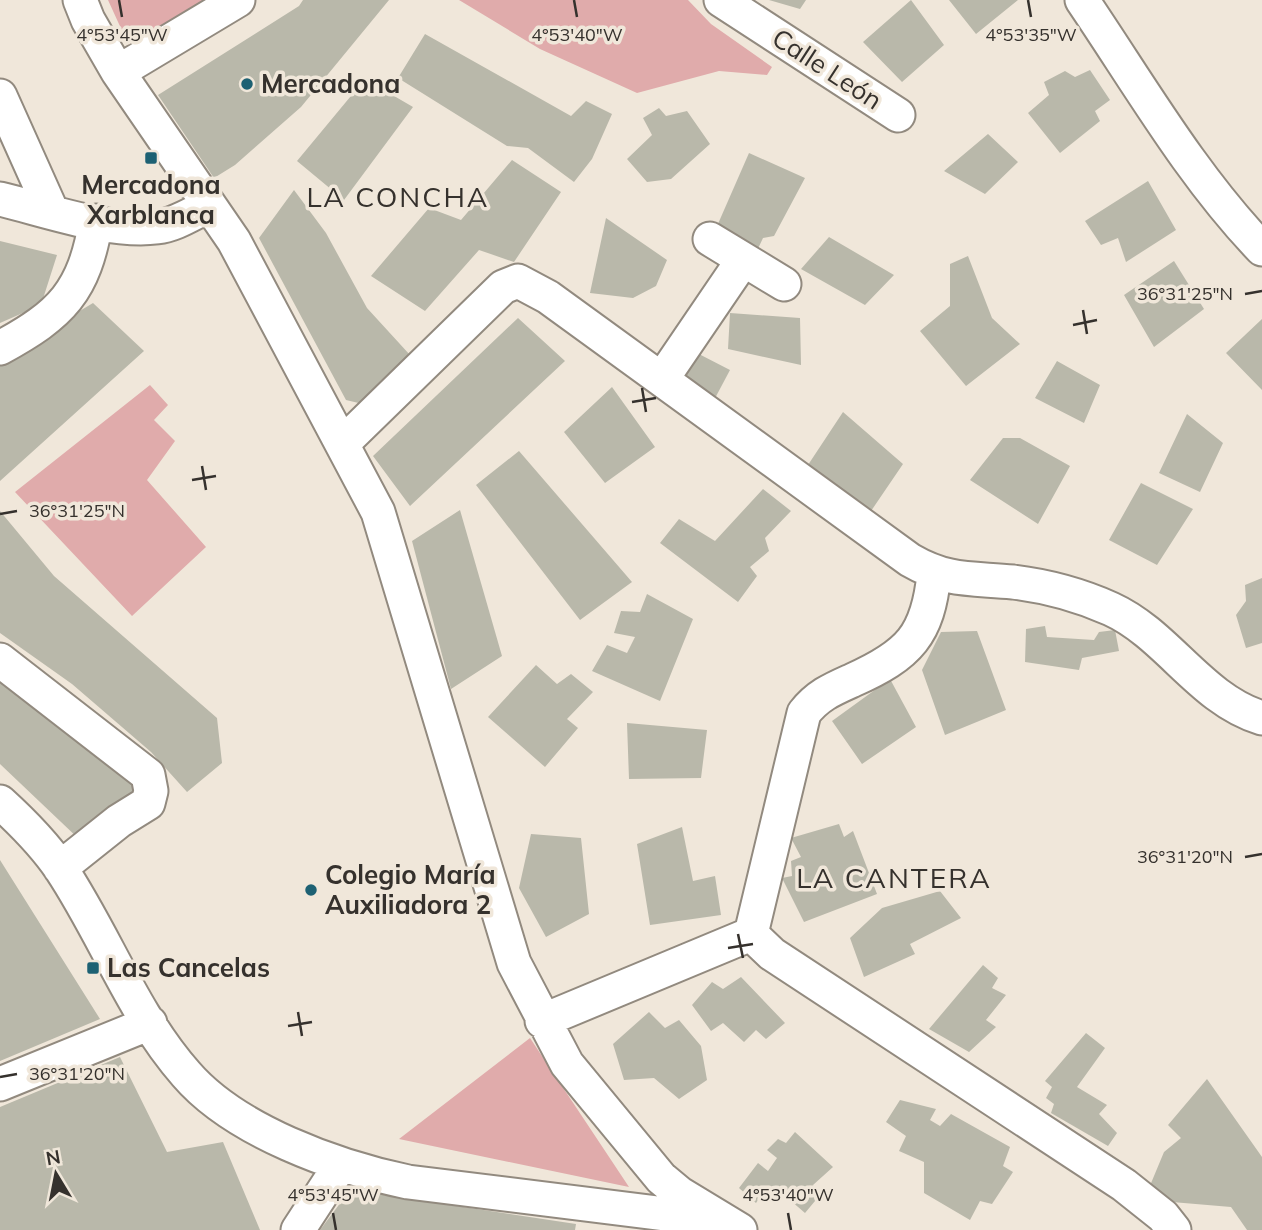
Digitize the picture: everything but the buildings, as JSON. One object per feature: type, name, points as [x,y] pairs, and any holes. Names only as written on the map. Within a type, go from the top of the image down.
[{"type":"street","points":[[80,0],[88,20],[118,72],[234,241],[378,512],[505,937],[542,1021],[567,1064],[660,1178],[679,1193],[738,1228]]},
{"type":"street","points":[[118,72],[238,0]]},
{"type":"street","name":"Calle León","points":[[721,0],[898,115]]},
{"type":"street","points":[[1082,0],[1221,203],[1262,249]]},
{"type":"street","points":[[1108,0],[1223,172],[1262,217]]},
{"type":"street","points":[[0,96],[52,212]]},
{"type":"street","points":[[0,199],[121,226],[159,227],[208,206]]},
{"type":"street","points":[[0,348],[28,332],[72,292],[90,258],[96,221]]},
{"type":"street","points":[[710,240],[784,284]]},
{"type":"street","points":[[662,379],[743,260]]},
{"type":"street","points":[[342,444],[511,281],[525,283],[910,560],[934,574],[1047,588],[1110,608],[1149,633],[1231,704],[1262,718]]},
{"type":"street","points":[[751,934],[804,713],[814,700],[829,690],[871,671],[909,646],[925,625],[934,574]]},
{"type":"street","points":[[0,660],[67,709],[148,775],[150,781],[148,803],[119,821],[60,868]]},
{"type":"street","points":[[0,802],[31,832],[60,868],[150,1023],[186,1074],[221,1105],[269,1133],[341,1164],[408,1182],[598,1218],[696,1216],[738,1228]]},
{"type":"street","points":[[542,1021],[751,934]]},
{"type":"street","points":[[751,934],[772,954],[1124,1185],[1163,1216],[1174,1230]]},
{"type":"street","points":[[0,1084],[150,1023]]},
{"type":"street","points":[[298,1230],[341,1164]]},
{"type":"shaded area","points":[[108,0],[204,0],[129,46]]},
{"type":"shaded area","points":[[459,0],[688,0],[711,24],[772,67],[767,75],[719,71],[637,93],[540,49]]},
{"type":"shaded area","points":[[150,385],[168,405],[154,420],[175,441],[147,480],[206,547],[132,616],[15,492]]},
{"type":"shaded area","points":[[530,1038],[629,1187],[399,1139]]},
{"type":"place","name":"Mercadona","points":[[247,84]]},
{"type":"place","name":"Mercadona Xarblanca","points":[[151,158]]},
{"type":"place","name":"Colegio María Auxiliadora 2","points":[[311,890]]},
{"type":"place","name":"Las Cancelas","points":[[93,968]]},
{"type":"district","name":"LA CONCHA","points":[[398,197]]},
{"type":"district","name":"LA CANTERA","points":[[894,878]]}]
